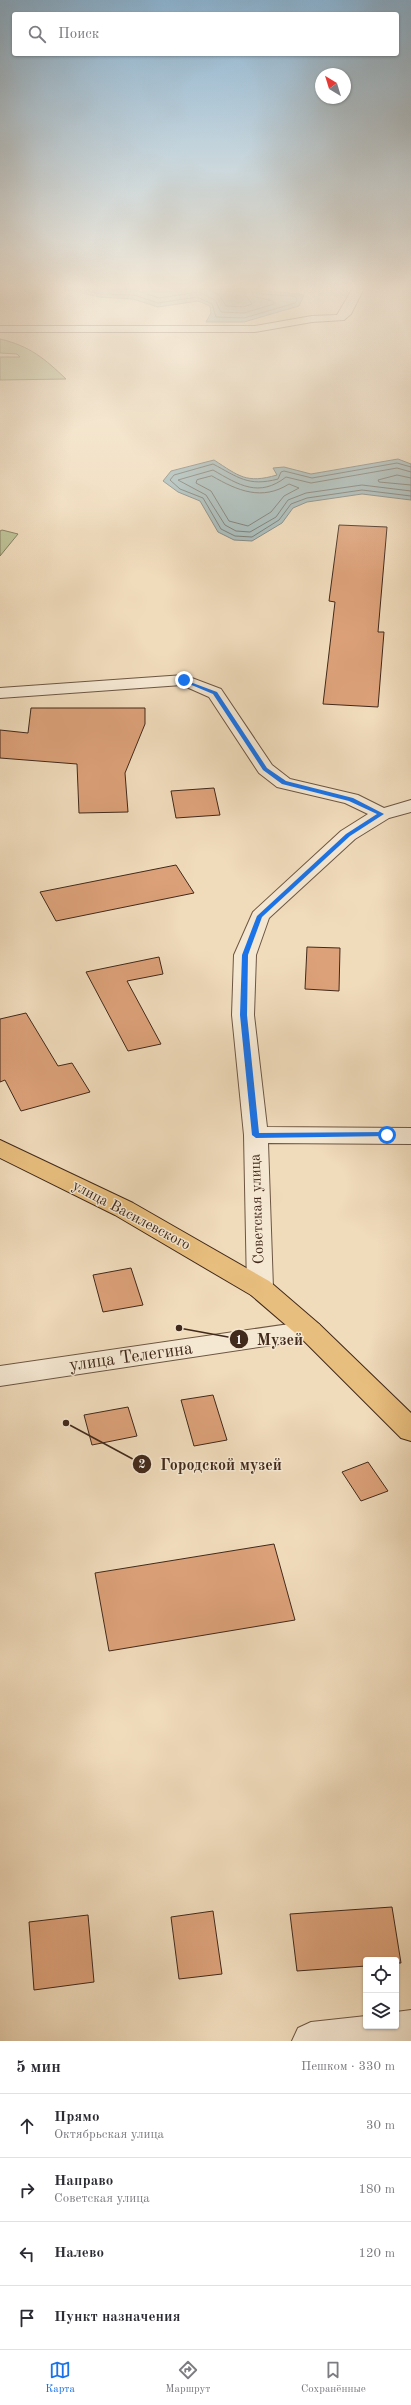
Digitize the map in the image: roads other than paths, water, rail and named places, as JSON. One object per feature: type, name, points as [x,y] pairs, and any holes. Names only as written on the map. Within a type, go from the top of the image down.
[{"type":"main road","name":"улица Василевского","points":[[0,1148],[124,1209],[260,1288],[310,1331],[411,1430]]},
{"type":"street","points":[[0,693],[184,680],[215,693],[265,769],[284,783],[351,799],[382,814]]},
{"type":"street","name":"Советская улица","points":[[260,1288],[256,1135],[243,1015],[245,955],[260,916],[348,835],[382,814],[411,806]]},
{"type":"street","points":[[256,1135],[411,1136]]},
{"type":"street","name":"улица Телегина","points":[[0,1376],[310,1331]]},
{"type":"street","points":[[310,2041],[411,2029]]},
{"type":"water","points":[[398,459],[411,464],[411,500],[362,494],[307,502],[293,508],[282,523],[252,541],[234,540],[218,532],[200,501],[178,492],[163,481],[171,471],[214,460],[243,477],[258,479],[277,475],[273,468],[284,467],[311,474]]},
{"type":"place","name":"Музей","points":[[179,1328]]},
{"type":"place","name":"Городской музей","points":[[66,1423]]}]
